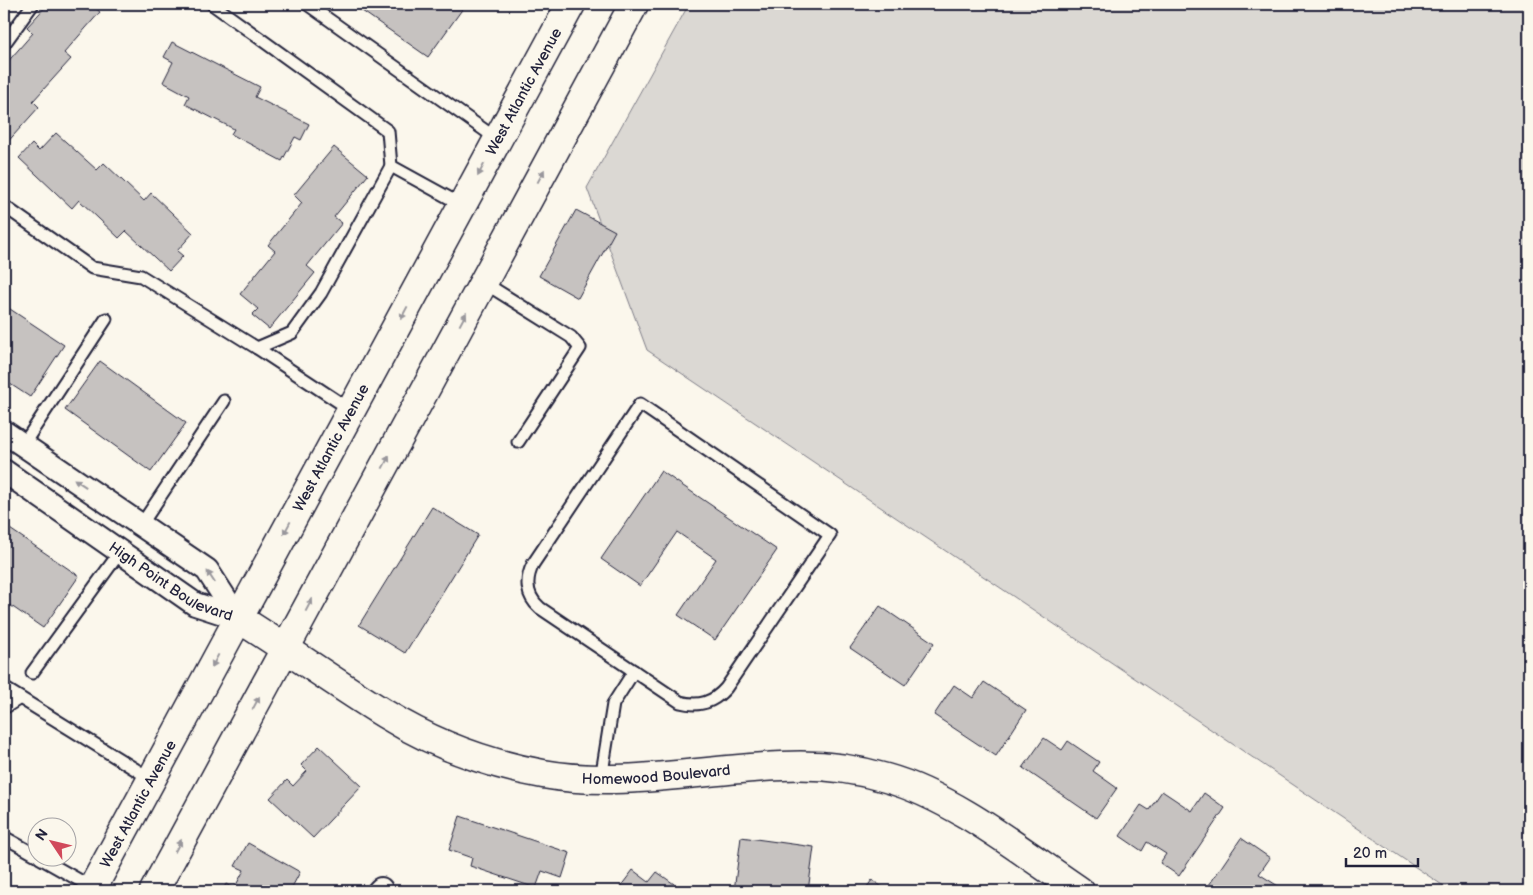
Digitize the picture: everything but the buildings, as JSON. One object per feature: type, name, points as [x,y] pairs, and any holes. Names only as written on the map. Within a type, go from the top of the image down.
[{"type":"main road","name":"West Atlantic Avenue","points":[[92,890],[571,4]]},
{"type":"main road","points":[[154,891],[634,4]]},
{"type":"main road","name":"Homewood Boulevard","points":[[238,618],[386,715],[438,741],[490,761],[544,774],[601,779],[639,778],[783,766],[837,767],[887,778],[924,792],[964,813],[1080,891]]},
{"type":"street","name":"High Point Boulevard","points":[[4,432],[206,570],[238,618]]},
{"type":"street","name":"High Point Boulevard","points":[[4,471],[195,604],[238,618]]},
{"type":"lane","points":[[4,44],[33,4]]},
{"type":"lane","points":[[212,4],[388,131],[391,166],[321,293],[292,333],[257,348]]},
{"type":"lane","points":[[307,4],[498,139]]},
{"type":"lane","points":[[391,166],[462,205]]},
{"type":"lane","points":[[4,206],[92,268],[141,276],[257,348],[351,410]]},
{"type":"lane","points":[[483,282],[571,337],[580,348],[518,442]]},
{"type":"lane","points":[[23,445],[106,319]]},
{"type":"lane","points":[[141,525],[224,401]]},
{"type":"lane","points":[[640,404],[830,536],[719,696],[710,702],[700,704],[680,702],[634,671],[536,604],[531,598],[527,580],[533,564],[640,404]]},
{"type":"lane","points":[[32,673],[120,552]]},
{"type":"lane","points":[[601,779],[613,704],[634,671]]},
{"type":"lane","points":[[4,688],[151,779]]},
{"type":"lane","points":[[4,708],[20,698]]},
{"type":"lane","points":[[4,837],[28,851]]},
{"type":"lane","points":[[57,868],[92,890]]},
{"type":"shaded area","points":[[689,4],[1529,4],[1529,891],[1451,891],[647,350],[587,188]]}]
